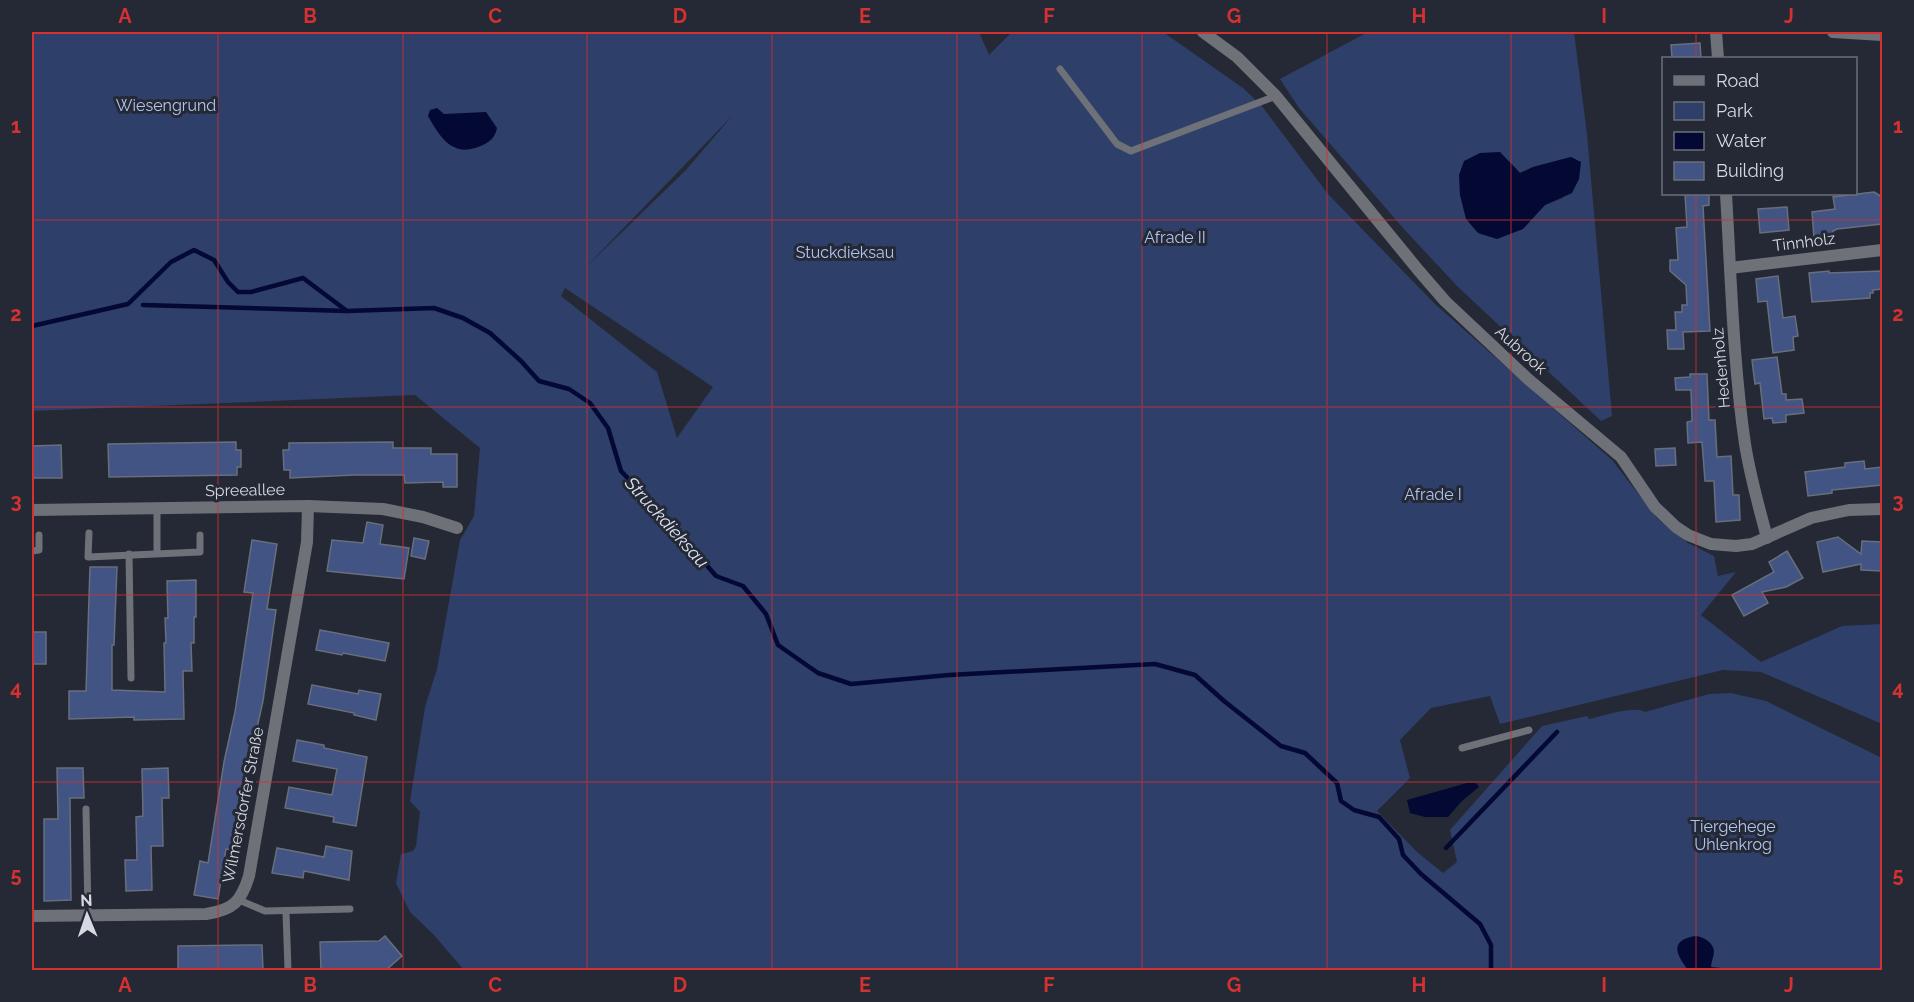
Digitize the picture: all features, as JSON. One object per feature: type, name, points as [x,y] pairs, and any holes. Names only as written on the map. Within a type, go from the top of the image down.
[{"type":"street","name":"Aubrook","points":[[1203,32],[1237,57],[1276,96],[1445,301],[1528,379],[1621,457],[1666,520],[1689,536],[1711,544],[1736,546],[1752,544],[1811,518],[1849,510],[1882,509]]},
{"type":"street","points":[[1716,32],[1718,57]]},
{"type":"street","points":[[1833,32],[1882,34]]},
{"type":"street","name":"Hedenholz","points":[[1726,195],[1739,390],[1745,445],[1767,538]]},
{"type":"street","name":"Tinnholz","points":[[1730,268],[1882,250]]},
{"type":"street","name":"Spreeallee","points":[[32,510],[308,506],[383,509],[423,517],[457,528]]},
{"type":"street","name":"Wilmersdorfer Straße","points":[[32,916],[206,914],[223,911],[239,900],[249,876],[277,718],[307,542],[308,506]]},
{"type":"lane","points":[[1060,69],[1117,144],[1131,151],[1276,96]]},
{"type":"lane","points":[[157,508],[157,552]]},
{"type":"lane","points":[[89,533],[88,557],[157,552],[200,552],[200,535]]},
{"type":"lane","points":[[32,550],[39,550],[39,535]]},
{"type":"lane","points":[[129,554],[131,678]]},
{"type":"lane","points":[[1462,748],[1529,730]]},
{"type":"lane","points":[[86,809],[88,915]]},
{"type":"lane","points":[[239,900],[265,911],[350,909]]},
{"type":"lane","points":[[286,912],[288,970]]},
{"type":"green space","points":[[32,32],[979,32],[989,55],[1012,32],[1163,32],[1243,88],[1261,105],[1328,194],[1436,305],[1612,460],[1657,518],[1688,543],[1714,556],[1718,576],[1736,572],[1701,615],[1761,662],[1842,626],[1882,624],[1882,724],[1761,672],[1723,670],[1500,724],[1490,696],[1431,708],[1400,740],[1410,778],[1377,811],[1417,852],[1443,873],[1457,862],[1450,830],[1542,726],[1587,716],[1589,719],[1626,710],[1645,712],[1709,694],[1731,693],[1766,701],[1882,758],[1882,970],[464,970],[433,934],[410,912],[396,883],[401,854],[413,851],[416,846],[420,812],[410,801],[425,707],[437,669],[460,540],[474,516],[480,448],[415,395],[32,411]],"holes":[[[733,115],[686,170],[585,268]],[[565,288],[713,387],[677,438],[657,372],[561,296]]]},
{"type":"green space","points":[[1368,32],[1574,32],[1587,134],[1612,416],[1601,421],[1457,286],[1403,228],[1299,108],[1280,79]],"holes":[[[1571,157],[1563,198],[1545,205],[1534,216],[1509,161],[1520,173],[1533,167]]]},
{"type":"water","points":[[437,108],[444,114],[486,112],[497,128],[495,134],[488,142],[473,149],[456,148],[443,139],[428,116],[430,110]]},
{"type":"water","points":[[1500,152],[1520,173],[1533,167],[1571,157],[1581,162],[1579,179],[1572,193],[1545,205],[1523,229],[1497,239],[1478,233],[1466,219],[1460,195],[1459,175],[1464,161],[1480,153]]},
{"type":"water","points":[[1467,783],[1476,783],[1479,787],[1448,817],[1425,817],[1410,813],[1407,800]]},
{"type":"water","points":[[1696,936],[1712,945],[1714,951],[1711,967],[1722,970],[1688,970],[1677,948],[1682,941]]},
{"type":"building","points":[[1700,43],[1701,57],[1672,57],[1671,45]]},
{"type":"building","points":[[1874,192],[1882,197],[1882,224],[1837,229],[1833,231],[1834,236],[1814,238],[1812,212],[1835,209],[1833,197]]},
{"type":"building","points":[[1685,195],[1709,195],[1709,205],[1703,206],[1710,331],[1683,332],[1684,349],[1668,349],[1667,330],[1676,330],[1675,312],[1682,312],[1682,305],[1687,305],[1686,285],[1670,271],[1670,260],[1678,260],[1676,228],[1687,227]]},
{"type":"building","points":[[1787,207],[1789,230],[1760,233],[1758,209]]},
{"type":"building","points":[[1829,271],[1829,273],[1882,271],[1882,289],[1873,290],[1870,298],[1812,302],[1809,273]]},
{"type":"building","points":[[1778,276],[1783,318],[1795,316],[1798,336],[1793,337],[1794,350],[1773,353],[1767,301],[1758,302],[1756,279]]},
{"type":"building","points":[[1777,357],[1782,394],[1786,394],[1786,400],[1802,399],[1804,413],[1786,415],[1786,422],[1773,423],[1772,418],[1764,419],[1760,383],[1755,384],[1752,360]]},
{"type":"building","points":[[1690,374],[1707,374],[1709,420],[1715,420],[1717,457],[1731,456],[1733,495],[1739,495],[1740,520],[1716,522],[1714,481],[1705,481],[1702,442],[1688,443],[1687,422],[1692,421],[1691,390],[1676,390],[1675,378],[1690,377]]},
{"type":"building","points":[[236,442],[236,450],[241,450],[241,467],[237,467],[237,475],[109,477],[108,444]]},
{"type":"building","points":[[393,442],[393,448],[431,448],[431,454],[457,454],[457,487],[443,487],[443,482],[405,483],[404,475],[290,478],[290,470],[284,470],[283,450],[289,450],[289,443]]},
{"type":"building","points":[[61,445],[62,478],[32,478],[32,446]]},
{"type":"building","points":[[1675,448],[1676,465],[1656,466],[1655,449]]},
{"type":"building","points":[[1864,461],[1865,469],[1882,467],[1882,485],[1832,490],[1832,493],[1808,496],[1805,472],[1845,467],[1845,463]]},
{"type":"building","points":[[367,522],[383,525],[380,544],[409,548],[404,579],[327,571],[332,540],[363,543]]},
{"type":"building","points":[[1838,537],[1861,554],[1862,541],[1882,542],[1882,571],[1861,570],[1861,564],[1823,572],[1817,542]]},
{"type":"building","points":[[414,538],[429,541],[425,559],[411,556]]},
{"type":"building","points":[[252,540],[277,544],[267,609],[276,610],[263,701],[235,850],[226,849],[218,899],[194,895],[200,861],[208,863],[224,762],[235,712],[253,593],[244,592]]},
{"type":"building","points":[[1787,551],[1803,578],[1786,587],[1762,592],[1768,603],[1744,616],[1732,595],[1774,572],[1769,562]]},
{"type":"building","points":[[90,567],[117,567],[114,645],[112,645],[112,690],[165,692],[164,643],[166,643],[165,618],[168,618],[167,581],[196,580],[194,643],[191,643],[192,671],[183,671],[184,719],[134,720],[134,717],[69,719],[69,691],[86,691]]},
{"type":"building","points":[[320,630],[389,643],[385,661],[316,650]]},
{"type":"building","points":[[32,632],[46,632],[46,664],[32,664]]},
{"type":"building","points":[[312,685],[358,694],[359,690],[381,694],[376,720],[308,704]]},
{"type":"building","points":[[297,740],[367,757],[356,826],[333,822],[334,817],[285,808],[289,787],[332,795],[337,769],[293,761]]},
{"type":"building","points":[[57,768],[83,768],[84,798],[70,798],[71,900],[44,901],[44,819],[58,819]]},
{"type":"building","points":[[168,768],[169,798],[162,798],[163,846],[151,846],[152,890],[126,891],[125,860],[137,860],[136,817],[143,816],[142,769]]},
{"type":"building","points":[[326,846],[352,851],[349,880],[304,871],[303,878],[272,873],[277,848],[324,857]]},
{"type":"building","points":[[385,936],[402,956],[386,970],[321,970],[320,942],[379,941]]},
{"type":"building","points":[[262,945],[263,970],[178,970],[178,946]]},
{"type":"waterway","name":"Struckdieksau","points":[[32,326],[128,304],[171,262],[194,250],[214,260],[228,282],[238,292],[251,292],[303,278],[347,311],[434,308],[463,318],[490,333],[539,381],[569,389],[590,403],[608,428],[621,471],[716,576],[743,586],[766,614],[778,645],[818,673],[851,684],[949,675],[1155,664],[1195,675],[1281,746],[1305,753],[1337,783],[1341,801],[1354,810],[1379,817],[1399,839],[1403,855],[1421,874],[1480,924],[1491,945],[1491,970]]},
{"type":"waterway","points":[[143,305],[347,311]]},
{"type":"waterway","points":[[1446,848],[1557,732]]},
{"type":"park label","name":"Wiesengrund","points":[[166,105]]},
{"type":"park label","name":"Afrade II","points":[[1175,237]]},
{"type":"park label","name":"Stuckdieksau","points":[[845,252]]},
{"type":"park label","name":"Afrade I","points":[[1433,494]]},
{"type":"park label","name":"Tiergehege Uhlenkrog","points":[[1733,835]]}]
